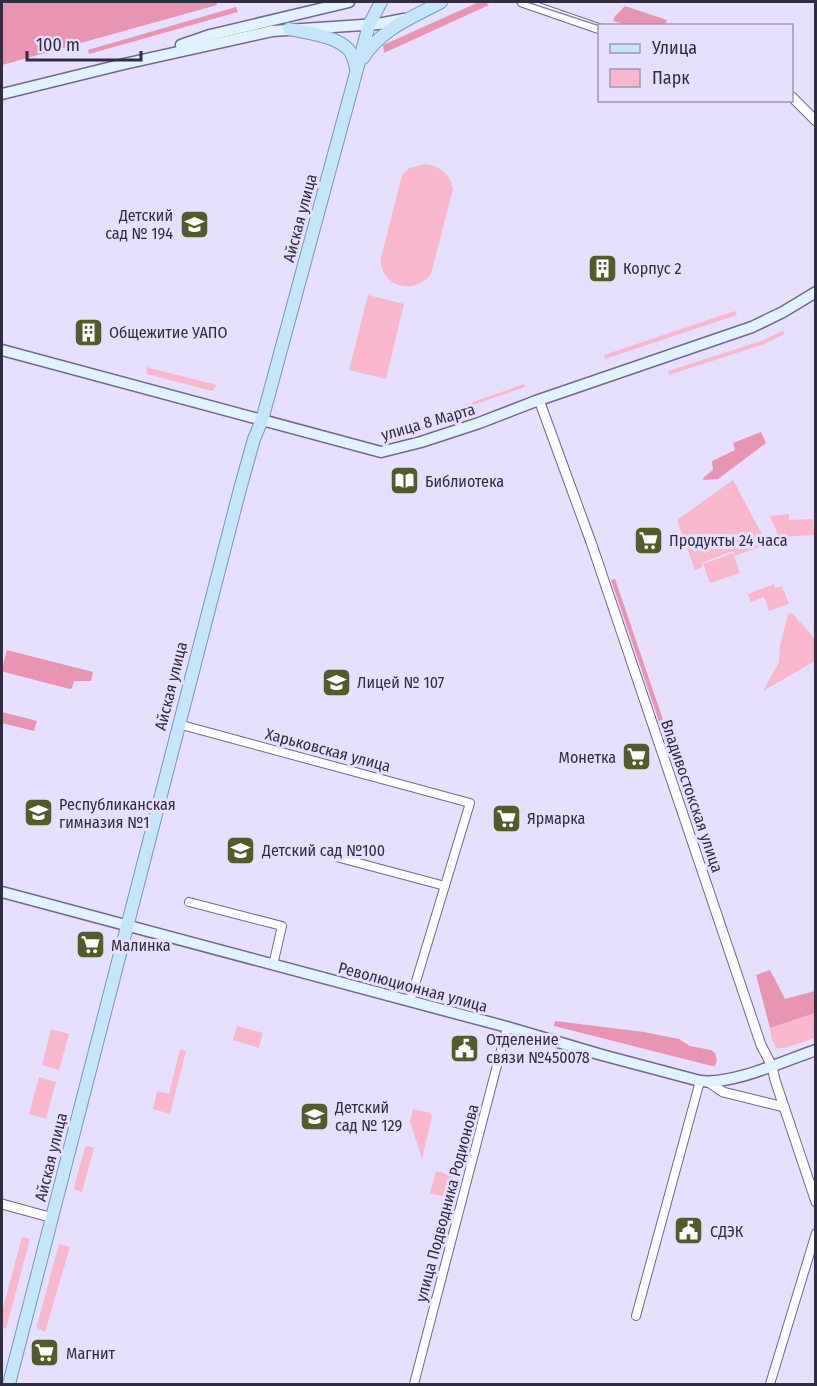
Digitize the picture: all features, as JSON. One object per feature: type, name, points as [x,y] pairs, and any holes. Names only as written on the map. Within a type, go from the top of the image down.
[{"type":"main road","points":[[124,64],[210,35],[349,2]]},
{"type":"main road","name":"Айская улица","points":[[9,1384],[240,489],[254,439],[262,420],[356,69],[369,25],[381,2]]},
{"type":"main road","points":[[356,69],[376,40],[411,17],[426,2]]},
{"type":"main road","points":[[2,94],[244,36],[289,29],[369,25],[411,17],[441,2]]},
{"type":"main road","points":[[289,29],[319,36],[343,45],[351,52],[356,69]]},
{"type":"main road","name":"улица 8 Марта","points":[[2,350],[381,452],[479,423],[752,327],[816,292]]},
{"type":"main road","name":"Революционная улица","points":[[2,892],[705,1082],[727,1080],[816,1050]]},
{"type":"street","points":[[522,2],[598,28]]},
{"type":"street","points":[[544,2],[562,17]]},
{"type":"street","points":[[793,97],[816,121]]},
{"type":"street","name":"Владивостокская улица","points":[[539,400],[592,545],[761,1045],[772,1065],[816,1202]]},
{"type":"street","name":"Харьковская улица","points":[[178,724],[470,803],[445,886]]},
{"type":"street","points":[[340,858],[445,886],[410,1001]]},
{"type":"street","points":[[189,902],[282,926],[273,965]]},
{"type":"street","name":"улица Подводника Родионова","points":[[414,1384],[507,1027]]},
{"type":"street","points":[[636,1316],[705,1082],[723,1092],[784,1107]]},
{"type":"street","points":[[2,1204],[53,1218]]},
{"type":"street","points":[[770,1384],[816,1233]]},
{"type":"green space","points":[[426,164],[444,172],[450,179],[453,189],[431,274],[416,285],[399,285],[386,276],[381,258],[402,175],[409,168]]},
{"type":"green space","points":[[368,295],[404,304],[386,379],[349,370]]},
{"type":"green space","points":[[735,311],[737,315],[605,359],[604,355]]},
{"type":"green space","points":[[783,331],[785,334],[764,344],[669,375],[668,371],[761,341]]},
{"type":"green space","points":[[146,367],[217,385],[212,391],[147,374]]},
{"type":"green space","points":[[524,384],[525,387],[406,428],[405,426]]},
{"type":"green space","points":[[733,480],[767,544],[735,556],[733,551],[702,563],[702,567],[695,570],[677,520]]},
{"type":"green space","points":[[789,514],[789,520],[813,519],[814,535],[779,537],[770,516]]},
{"type":"green space","points":[[733,553],[740,573],[710,583],[703,564]]},
{"type":"green space","points":[[774,584],[775,588],[782,586],[789,604],[769,611],[764,597],[751,602],[748,594]]},
{"type":"green space","points":[[792,613],[815,639],[815,661],[763,691],[779,662],[780,646],[788,614]]},
{"type":"green space","points":[[815,1013],[815,1038],[785,1048],[776,1048],[770,1028]]},
{"type":"green space","points":[[237,1026],[263,1033],[259,1048],[233,1040]]},
{"type":"green space","points":[[51,1029],[69,1034],[59,1070],[42,1065]]},
{"type":"green space","points":[[180,1049],[186,1051],[170,1114],[153,1109],[157,1091],[169,1094]]},
{"type":"green space","points":[[39,1077],[56,1082],[46,1119],[29,1114]]},
{"type":"green space","points":[[413,1109],[431,1113],[432,1116],[422,1159],[410,1121]]},
{"type":"green space","points":[[85,1147],[94,1148],[82,1192],[75,1190],[74,1187]]},
{"type":"green space","points":[[436,1171],[455,1176],[449,1198],[430,1193]]},
{"type":"green space","points":[[22,1237],[30,1239],[6,1329],[2,1327],[2,1312]]},
{"type":"green space","points":[[59,1244],[70,1247],[45,1332],[37,1328],[37,1325]]},
{"type":"shaded area","points":[[2,2],[216,2],[217,5],[2,65]]},
{"type":"shaded area","points":[[479,2],[489,5],[384,53],[383,45]]},
{"type":"shaded area","points":[[625,6],[667,20],[665,24],[624,24],[613,21]]},
{"type":"shaded area","points":[[236,7],[238,12],[89,54],[88,50]]},
{"type":"shaded area","points":[[761,432],[766,443],[718,479],[703,480],[713,470],[712,461],[735,450],[733,443]]},
{"type":"shaded area","points":[[615,579],[674,752],[670,754],[611,580]]},
{"type":"shaded area","points":[[7,650],[93,672],[91,681],[74,681],[70,689],[4,672],[2,669]]},
{"type":"shaded area","points":[[2,712],[37,721],[34,731],[2,723]]},
{"type":"shaded area","points":[[770,970],[785,999],[815,991],[815,1013],[770,1028],[756,975]]},
{"type":"shaded area","points":[[555,1021],[644,1032],[679,1039],[690,1046],[711,1050],[715,1053],[717,1060],[715,1066],[712,1066],[554,1026]]},
{"type":"tram line","points":[[527,2],[598,25]]},
{"type":"place","name":"Детский сад № 194","points":[[194,224]]},
{"type":"place","name":"Корпус 2","points":[[602,268]]},
{"type":"place","name":"Общежитие УАПО","points":[[88,332]]},
{"type":"place","name":"Библиотека","points":[[404,481]]},
{"type":"place","name":"Продукты 24 часа","points":[[648,540]]},
{"type":"place","name":"Лицей № 107","points":[[336,682]]},
{"type":"place","name":"Монетка","points":[[637,757]]},
{"type":"place","name":"Республиканская гимназия №1","points":[[38,813]]},
{"type":"place","name":"Ярмарка","points":[[506,818]]},
{"type":"place","name":"Детский сад №100","points":[[241,850]]},
{"type":"place","name":"Малинка","points":[[90,945]]},
{"type":"place","name":"Отделение связи №450078","points":[[465,1048]]},
{"type":"place","name":"Детский сад № 129","points":[[314,1116]]},
{"type":"place","name":"СДЭК","points":[[689,1231]]},
{"type":"place","name":"Магнит","points":[[45,1353]]}]
